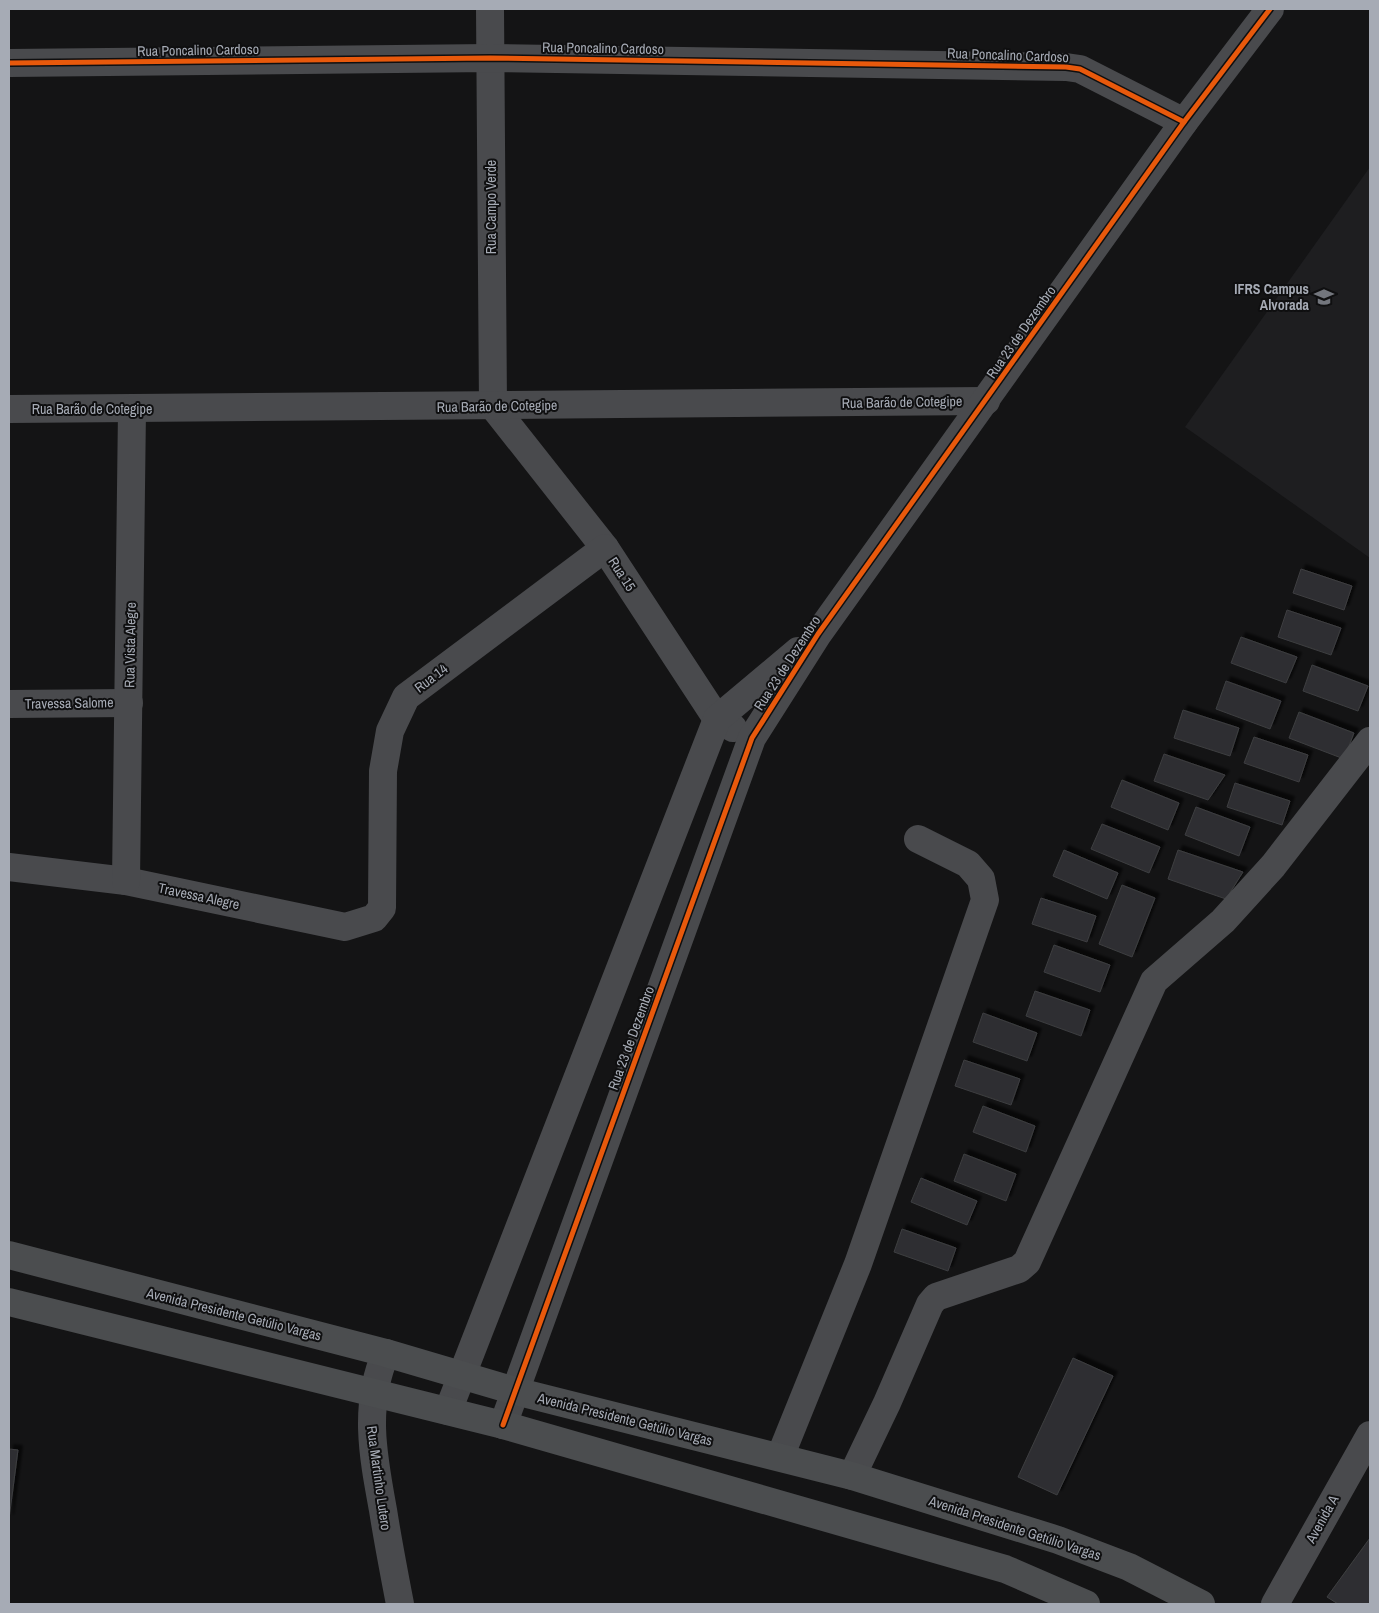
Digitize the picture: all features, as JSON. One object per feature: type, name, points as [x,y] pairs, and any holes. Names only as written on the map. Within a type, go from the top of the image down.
[{"type":"main road","name":"Avenida Presidente Getúlio Vargas","points":[[9,1256],[386,1353],[515,1391],[852,1476],[1058,1540],[1129,1567],[1201,1604]]},
{"type":"main road","points":[[9,1302],[503,1425],[1005,1569],[1086,1604]]},
{"type":"street","name":"Rua Campo Verde","points":[[490,9],[493,406]]},
{"type":"street","name":"Rua 23 de Dezembro","points":[[503,1425],[752,738],[818,634],[1184,122],[1270,9]]},
{"type":"street","name":"Rua Poncalino Cardoso","points":[[9,64],[490,58],[1066,67],[1080,69],[1184,122]]},
{"type":"street","name":"Rua Barão de Cotegipe","points":[[9,409],[132,410],[986,401]]},
{"type":"street","name":"Rua 15","points":[[493,406],[605,548],[717,719],[752,738]]},
{"type":"street","name":"Rua Vista Alegre","points":[[126,881],[132,410]]},
{"type":"street","name":"Rua 14","points":[[382,908],[383,771],[390,731],[406,698],[605,548]]},
{"type":"street","name":"Rua 23 de Dezembro","points":[[448,1411],[717,719],[818,634]]},
{"type":"street","name":"Travessa Salome","points":[[9,704],[129,703]]},
{"type":"street","points":[[852,1476],[930,1304],[936,1297],[1019,1269],[1027,1262],[1154,981],[1230,914],[1273,866],[1370,741]]},
{"type":"street","points":[[780,1457],[858,1264],[986,900],[982,879],[968,864],[918,839]]},
{"type":"street","name":"Travessa Alegre","points":[[9,867],[126,881],[345,927],[374,918],[382,908]]},
{"type":"street","name":"Rua Martinho Lutero","points":[[386,1353],[377,1373],[373,1392],[370,1427],[375,1470],[400,1604]]},
{"type":"street","name":"Avenida A","points":[[1275,1604],[1370,1435]]},
{"type":"shaded area","name":"IFRS Campus Alvorada","points":[[1370,167],[1370,558],[1185,427]]},
{"type":"building","points":[[1301,569],[1352,586],[1344,610],[1293,593]]},
{"type":"building","points":[[1287,610],[1341,628],[1331,655],[1278,637]]},
{"type":"building","points":[[1241,637],[1297,657],[1286,683],[1231,663]]},
{"type":"building","points":[[1312,665],[1368,686],[1358,711],[1303,691]]},
{"type":"building","points":[[1226,681],[1281,701],[1270,729],[1216,709]]},
{"type":"building","points":[[1183,710],[1239,728],[1230,756],[1174,738]]},
{"type":"building","points":[[1299,712],[1354,733],[1344,759],[1289,738]]},
{"type":"building","points":[[1254,737],[1308,755],[1299,782],[1244,763]]},
{"type":"building","points":[[1164,754],[1225,775],[1208,800],[1154,781]]},
{"type":"building","points":[[1122,780],[1179,803],[1168,830],[1111,807]]},
{"type":"building","points":[[1235,783],[1290,801],[1282,825],[1227,807]]},
{"type":"building","points":[[1196,807],[1250,827],[1239,856],[1185,835]]},
{"type":"building","points":[[1102,824],[1160,847],[1149,873],[1091,849]]},
{"type":"building","points":[[1064,850],[1118,873],[1107,899],[1053,876]]},
{"type":"building","points":[[1178,850],[1243,872],[1226,899],[1168,879]]},
{"type":"building","points":[[1122,885],[1155,898],[1132,957],[1099,944]]},
{"type":"building","points":[[1041,898],[1096,916],[1087,942],[1032,924]]},
{"type":"building","points":[[1054,945],[1110,965],[1100,992],[1044,972]]},
{"type":"building","points":[[1035,991],[1090,1010],[1081,1036],[1026,1016]]},
{"type":"building","points":[[983,1013],[1037,1033],[1027,1061],[973,1042]]},
{"type":"building","points":[[964,1060],[1020,1079],[1011,1105],[955,1086]]},
{"type":"building","points":[[983,1106],[1035,1126],[1026,1152],[973,1132]]},
{"type":"building","points":[[964,1154],[1016,1174],[1006,1201],[954,1181]]},
{"type":"building","points":[[921,1178],[977,1201],[967,1225],[911,1202]]},
{"type":"building","points":[[902,1229],[956,1248],[948,1271],[894,1252]]},
{"type":"building","points":[[1073,1358],[1113,1376],[1057,1495],[1018,1477]]},
{"type":"building","points":[[9,1449],[18,1450],[9,1519]]},
{"type":"building","points":[[1370,1538],[1370,1604],[1338,1604],[1327,1597]]},
{"type":"cycle path","points":[[503,1425],[752,738],[818,634],[1184,122],[1270,9]]},
{"type":"cycle path","points":[[9,63],[490,58],[1066,67],[1080,69],[1184,122]]},
{"type":"place","name":"IFRS Campus Alvorada","points":[[1324,297]]}]
